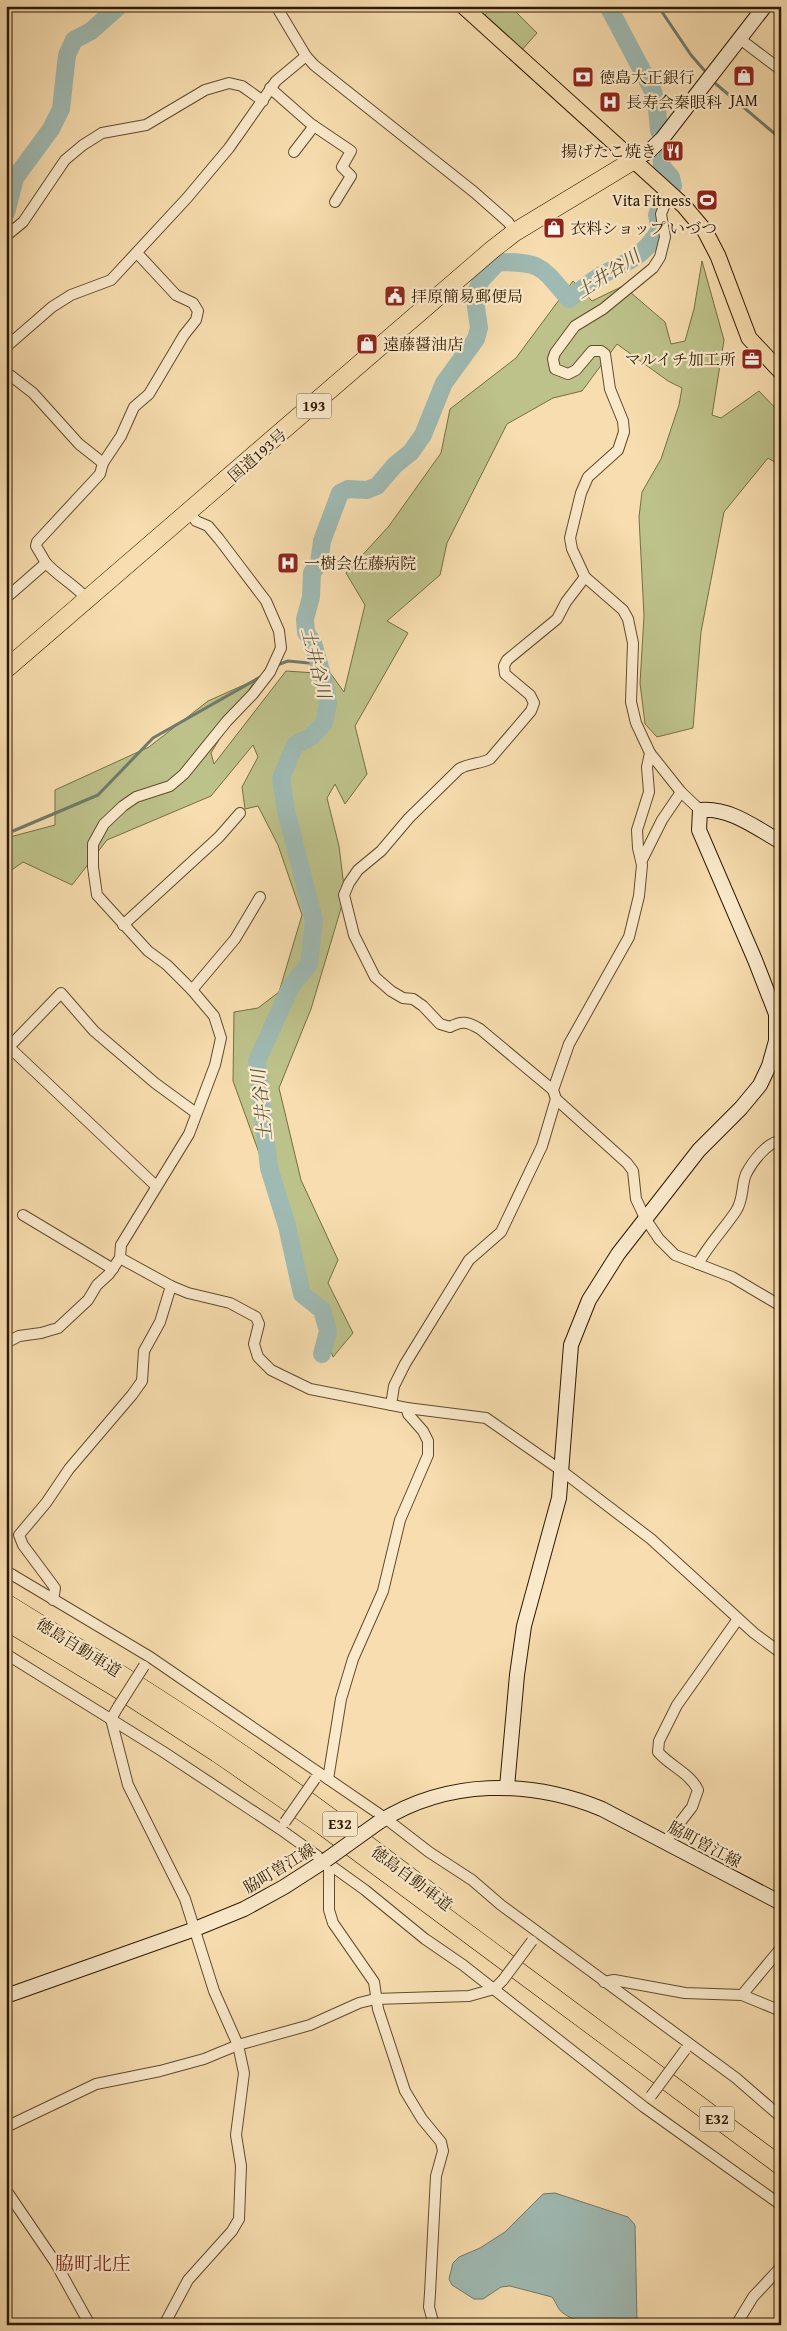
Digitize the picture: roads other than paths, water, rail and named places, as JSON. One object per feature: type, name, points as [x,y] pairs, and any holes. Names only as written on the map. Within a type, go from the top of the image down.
[{"type":"highway","name":"国道193号","points":[[6,669],[515,232],[634,160]]},
{"type":"highway","name":"徳島自動車道","points":[[6,1603],[123,1674],[224,1741],[330,1816],[508,1952],[654,2071]]},
{"type":"highway","name":"徳島自動車道","points":[[6,1621],[115,1686],[217,1752],[322,1826],[501,1961],[654,2071],[781,2166]]},
{"type":"main road","points":[[463,6],[684,206],[705,231],[718,256],[748,338],[781,372]]},
{"type":"street","points":[[276,6],[306,56],[338,84],[474,192],[508,222],[515,232]]},
{"type":"street","points":[[634,160],[648,152],[662,139],[765,6]]},
{"type":"street","points":[[740,39],[781,70]]},
{"type":"street","points":[[6,347],[52,307],[71,296],[111,280],[216,163],[270,88],[306,56]]},
{"type":"street","points":[[6,236],[24,222],[66,160],[83,145],[102,133],[146,125],[205,90],[228,83],[242,86],[263,100]]},
{"type":"street","points":[[270,88],[314,126],[351,151],[342,167],[351,176],[335,202]]},
{"type":"street","points":[[294,152],[314,126]]},
{"type":"street","points":[[507,1787],[517,1675],[524,1626],[551,1532],[562,1471],[570,1345],[589,1300],[645,1218],[700,1150],[741,1108],[760,1085],[769,1066],[776,1042],[776,1014],[699,830],[700,810],[681,792],[650,753],[636,723],[631,702],[633,643],[628,619],[623,610],[585,578],[574,555],[570,538],[581,493],[592,470],[618,450],[624,432],[623,421],[610,389],[605,354],[600,351],[592,351],[576,370],[568,374],[555,369],[553,360],[560,345],[575,326],[602,309],[653,268],[660,257],[665,237],[662,214],[669,194]]},
{"type":"street","points":[[87,599],[76,587],[63,580],[46,563],[36,546],[37,542],[100,474],[103,463],[122,436],[134,407],[148,394],[184,335],[196,320],[198,311],[194,303],[176,295],[137,253]]},
{"type":"street","points":[[6,372],[33,393],[79,444],[103,463]]},
{"type":"street","points":[[6,1343],[19,1336],[58,1328],[88,1300],[97,1285],[113,1269],[120,1258],[121,1246],[189,1134],[215,1065],[221,1038],[214,1016],[192,990],[122,925],[97,895],[94,880],[93,844],[104,824],[129,802],[170,786],[184,774],[270,672],[282,648],[279,631],[266,601],[208,526],[196,521],[190,513]]},
{"type":"street","points":[[6,598],[46,563]]},
{"type":"street","points":[[585,578],[566,602],[558,619],[507,660],[504,666],[505,674],[530,695],[534,703],[531,711],[490,759],[482,763],[466,764],[459,769],[409,818],[381,851],[358,870],[348,883],[344,895],[354,935],[375,977],[403,998],[413,999],[423,1006],[440,1024],[450,1026],[458,1022],[468,1022],[480,1029],[554,1094],[627,1163],[633,1171],[636,1199],[645,1218],[659,1239],[675,1255],[732,1276],[781,1306]]},
{"type":"street","points":[[642,860],[638,848],[637,830],[649,792],[647,767],[650,753]]},
{"type":"street","points":[[391,1405],[394,1386],[405,1364],[469,1260],[501,1232],[542,1146],[554,1094],[569,1044],[629,937],[639,896],[642,860],[662,820],[681,792]]},
{"type":"street","points":[[700,810],[714,808],[728,813],[781,842]]},
{"type":"street","points":[[122,925],[219,837],[240,813]]},
{"type":"street","points":[[192,990],[239,932],[260,897]]},
{"type":"street","points":[[156,1186],[9,1046],[61,993],[94,1031],[155,1083],[196,1113]]},
{"type":"street","points":[[698,1264],[709,1244],[742,1200],[746,1175],[753,1164],[771,1143],[781,1141]]},
{"type":"street","points":[[23,1215],[113,1269]]},
{"type":"street","points":[[120,1258],[171,1286],[188,1293],[230,1303],[256,1317],[259,1324],[254,1344],[258,1357],[271,1370],[310,1388],[407,1408],[486,1418],[562,1471],[651,1539],[738,1619],[781,1653]]},
{"type":"street","points":[[53,1600],[55,1588],[23,1546],[19,1535],[46,1503],[69,1469],[132,1396],[142,1381],[144,1351],[160,1322],[171,1286]]},
{"type":"street","points":[[328,1779],[341,1699],[351,1667],[383,1591],[400,1520],[428,1455],[428,1441],[423,1430],[408,1414],[407,1408]]},
{"type":"street","points":[[6,1571],[150,1657],[317,1776],[328,1779],[382,1820],[539,1931],[686,2047],[736,2078],[781,2117]]},
{"type":"street","points":[[665,1842],[692,1807],[698,1790],[694,1781],[664,1760],[658,1752],[659,1741],[678,1705],[738,1619]]},
{"type":"street","points":[[6,1654],[282,1826],[326,1863],[365,1890],[425,1939],[494,1989],[644,2107],[781,2205]]},
{"type":"street","points":[[150,1657],[111,1719],[128,1785],[184,1899],[214,1991],[238,2045],[244,2073],[236,2135],[241,2166],[239,2220],[232,2231],[188,2280],[164,2325]]},
{"type":"street","points":[[282,1826],[317,1776]]},
{"type":"street","name":"脇町曽江線","points":[[6,1996],[195,1929],[244,1909],[326,1863],[382,1820],[407,1806],[444,1794],[477,1788],[507,1787],[542,1790],[573,1797],[602,1809],[781,1903]]},
{"type":"street","points":[[326,1863],[329,1910],[333,1923],[374,1982],[376,1999],[405,2091],[422,2119],[441,2142],[443,2151],[436,2176],[429,2307],[434,2325]]},
{"type":"street","points":[[6,2128],[96,2084],[204,2059],[238,2045],[310,2026],[359,2003],[376,1999],[469,1996],[494,1989],[539,1931]]},
{"type":"street","points":[[742,1995],[781,1948]]},
{"type":"street","points":[[604,1982],[614,1980],[685,1993],[742,1995],[781,2010]]},
{"type":"street","points":[[644,2107],[686,2047]]},
{"type":"street","points":[[6,2190],[55,2262],[90,2325]]},
{"type":"street","points":[[736,2325],[753,2297],[781,2267]]},
{"type":"water","points":[[555,2193],[628,2217],[635,2225],[637,2321],[635,2325],[598,2325],[579,2321],[561,2312],[552,2297],[510,2286],[501,2287],[483,2299],[474,2299],[452,2285],[449,2279],[453,2263],[459,2257],[480,2248],[505,2232],[543,2194]]},
{"type":"waterway","points":[[6,213],[15,178],[51,129],[61,109],[67,55],[74,40],[91,31],[119,6]]},
{"type":"waterway","name":"土井谷川","points":[[608,6],[653,91],[659,131]]},
{"type":"waterway","points":[[658,6],[691,55],[704,70]]},
{"type":"waterway","points":[[716,84],[781,139]]},
{"type":"waterway","name":"土井谷川","points":[[661,151],[662,167],[671,177],[673,186],[670,189]]},
{"type":"waterway","name":"土井谷川","points":[[322,1354],[328,1331],[322,1310],[302,1294],[287,1226],[269,1168],[257,1061],[291,986],[309,964],[314,920],[286,811],[281,778],[295,745],[312,736],[324,723],[328,703],[313,643],[306,632],[305,619],[311,597],[312,573],[319,563],[322,541],[340,493],[348,489],[367,490],[377,486],[395,465],[411,452],[423,435],[444,383],[476,339],[479,328],[475,300],[477,290],[481,280],[498,262],[524,263],[540,268],[569,299],[603,274],[642,252],[660,230],[657,215],[659,209]]},
{"type":"waterway","points":[[277,665],[288,661],[319,664]]},
{"type":"waterway","points":[[6,834],[98,795],[153,738],[262,676]]},
{"type":"place","name":"JAM","points":[[744,76]]},
{"type":"place","name":"徳島大正銀行","points":[[583,77]]},
{"type":"place","name":"長寿会秦眼科","points":[[610,102]]},
{"type":"place","name":"揚げたこ焼き","points":[[673,151]]},
{"type":"place","name":"Vita Fitness","points":[[707,200]]},
{"type":"place","name":"衣料ショップ いづつ","points":[[554,228]]},
{"type":"place","name":"拝原簡易郵便局","points":[[395,296]]},
{"type":"place","name":"遠藤醤油店","points":[[367,344]]},
{"type":"place","name":"マルイチ加工所","points":[[752,359]]},
{"type":"place","name":"一樹会佐藤病院","points":[[288,563]]},
{"type":"district","name":"脇町北庄","points":[[93,2263]]}]
